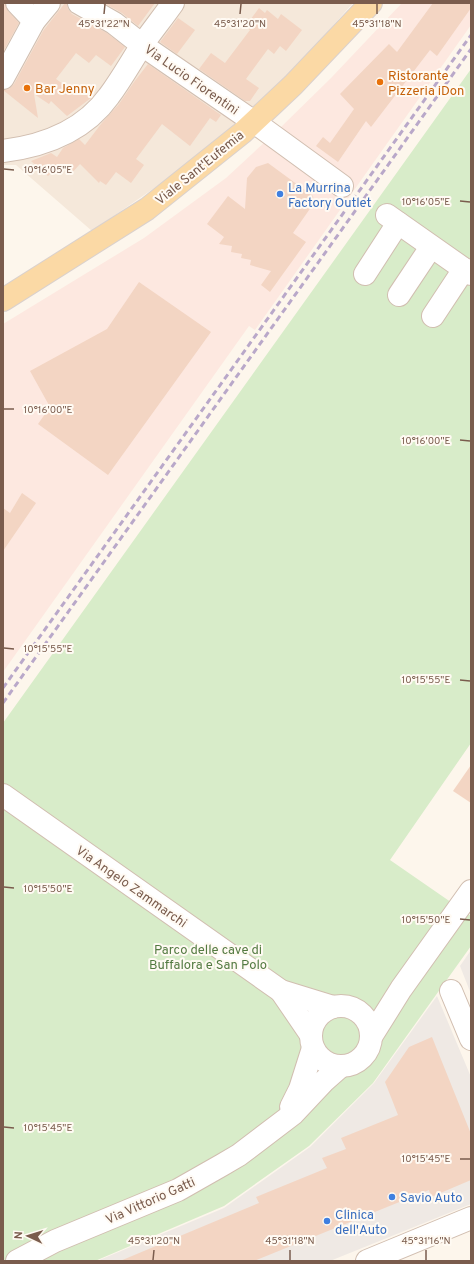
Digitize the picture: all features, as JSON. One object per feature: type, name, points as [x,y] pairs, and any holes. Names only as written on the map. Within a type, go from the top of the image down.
[{"type":"main road","name":"Viale Sant'Eufemia","points":[[3,300],[147,209],[254,122],[298,80],[371,3]]},
{"type":"street","points":[[17,3],[34,21]]},
{"type":"street","points":[[3,78],[34,21],[50,3]]},
{"type":"street","name":"Via Lucio Fiorentini","points":[[79,3],[114,23],[142,45],[254,122],[342,186]]},
{"type":"street","points":[[3,151],[25,148],[56,138],[72,130],[92,113],[108,98],[142,45],[173,3]]},
{"type":"street","points":[[365,274],[392,219],[468,272],[433,316]]},
{"type":"street","points":[[399,296],[431,246]]},
{"type":"street","name":"Via Angelo Zammarchi","points":[[3,796],[281,991],[333,1007]]},
{"type":"street","name":"Via Vittorio Gatti","points":[[16,1261],[55,1241],[178,1190],[239,1155],[293,1114],[324,1081],[341,1066],[348,1065],[362,1058],[367,1051],[370,1037],[401,989],[471,891]]},
{"type":"street","name":"Via Vittorio Gatti","points":[[277,1125],[290,1108],[300,1090],[312,1041],[312,1027],[320,1015],[333,1007],[346,1006],[354,1010],[372,1006],[401,989]]},
{"type":"street","name":"Via Angelo Zammarchi","points":[[281,991],[312,1041]]},
{"type":"street","points":[[451,991],[471,1039]]},
{"type":"street","points":[[354,1010],[364,1018],[370,1030],[370,1037]]},
{"type":"street","points":[[312,1041],[321,1059],[327,1063],[341,1066]]},
{"type":"street","points":[[367,1261],[471,1218]]},
{"type":"shaded area","points":[[3,3],[353,3],[275,95],[179,171],[92,231],[16,165],[3,165]]},
{"type":"shaded area","points":[[402,3],[471,3],[471,25],[255,330],[249,326],[3,672],[3,324],[144,238],[226,178],[331,78]]},
{"type":"shaded area","points":[[471,950],[471,994],[460,966]]},
{"type":"shaded area","points":[[437,996],[471,1077],[471,1204],[330,1261],[97,1261],[224,1208],[310,1147],[374,1083]]},
{"type":"green space","name":"Parco delle cave di Buffalora e San Polo","points":[[471,69],[471,743],[390,860],[471,916],[471,946],[373,1083],[309,1146],[224,1206],[95,1261],[3,1261],[3,723]]},
{"type":"building","points":[[3,3],[5,3],[8,11],[19,23],[3,52]]},
{"type":"building","points":[[65,3],[67,3],[68,9],[72,14],[107,33],[125,47],[111,66],[96,55],[89,63],[76,53],[56,79],[77,94],[82,90],[91,98],[67,116],[51,101],[49,104],[34,94],[38,118],[3,90],[9,89],[14,84],[43,31]]},
{"type":"building","points":[[104,3],[155,3],[138,26],[122,13]]},
{"type":"building","points":[[433,3],[471,3],[471,8],[437,56],[430,50],[371,127],[366,121],[338,162],[316,146],[323,137],[330,143],[354,109],[340,94],[389,44],[397,52]]},
{"type":"building","points":[[259,8],[265,13],[267,10],[278,19],[281,14],[302,30],[286,51],[280,46],[274,54],[268,49],[246,79],[259,88],[250,101],[245,101],[199,69],[211,53],[225,63],[250,30],[245,27]]},
{"type":"building","points":[[178,18],[195,30],[177,54],[160,42]]},
{"type":"building","points":[[148,64],[221,115],[216,122],[210,118],[190,146],[162,124],[136,159],[144,165],[131,183],[116,172],[106,185],[100,181],[99,183],[80,164],[70,175],[59,165],[48,176],[31,161],[51,153],[57,157],[63,148],[79,139],[85,145],[119,104]]},
{"type":"building","points":[[268,163],[313,196],[314,203],[293,233],[306,242],[270,292],[261,285],[271,271],[250,265],[251,260],[241,258],[242,254],[231,252],[232,246],[219,244],[224,237],[207,224],[228,196],[245,209],[247,178],[256,167]]},
{"type":"building","points":[[139,282],[211,332],[108,475],[38,424],[50,407],[30,371],[107,329]]},
{"type":"building","points":[[22,493],[36,503],[3,551],[3,508],[10,513]]},
{"type":"building","points":[[471,765],[471,803],[453,791]]},
{"type":"building","points":[[432,1037],[471,1134],[471,1180],[431,1197],[429,1190],[254,1261],[120,1261],[259,1203],[256,1197],[327,1168],[322,1158],[346,1149],[341,1138],[398,1115],[385,1082],[409,1047]]},
{"type":"railway","points":[[3,688],[471,35]]},
{"type":"railway","points":[[3,703],[471,49]]},
{"type":"place","name":"Ristorante Pizzeria iDon","points":[[380,82]]},
{"type":"place","name":"Bar Jenny","points":[[27,88]]},
{"type":"place","name":"La Murrina Factory Outlet","points":[[280,194]]},
{"type":"place","name":"Savio Auto","points":[[392,1197]]},
{"type":"place","name":"Clinica dell'Auto","points":[[327,1221]]}]
